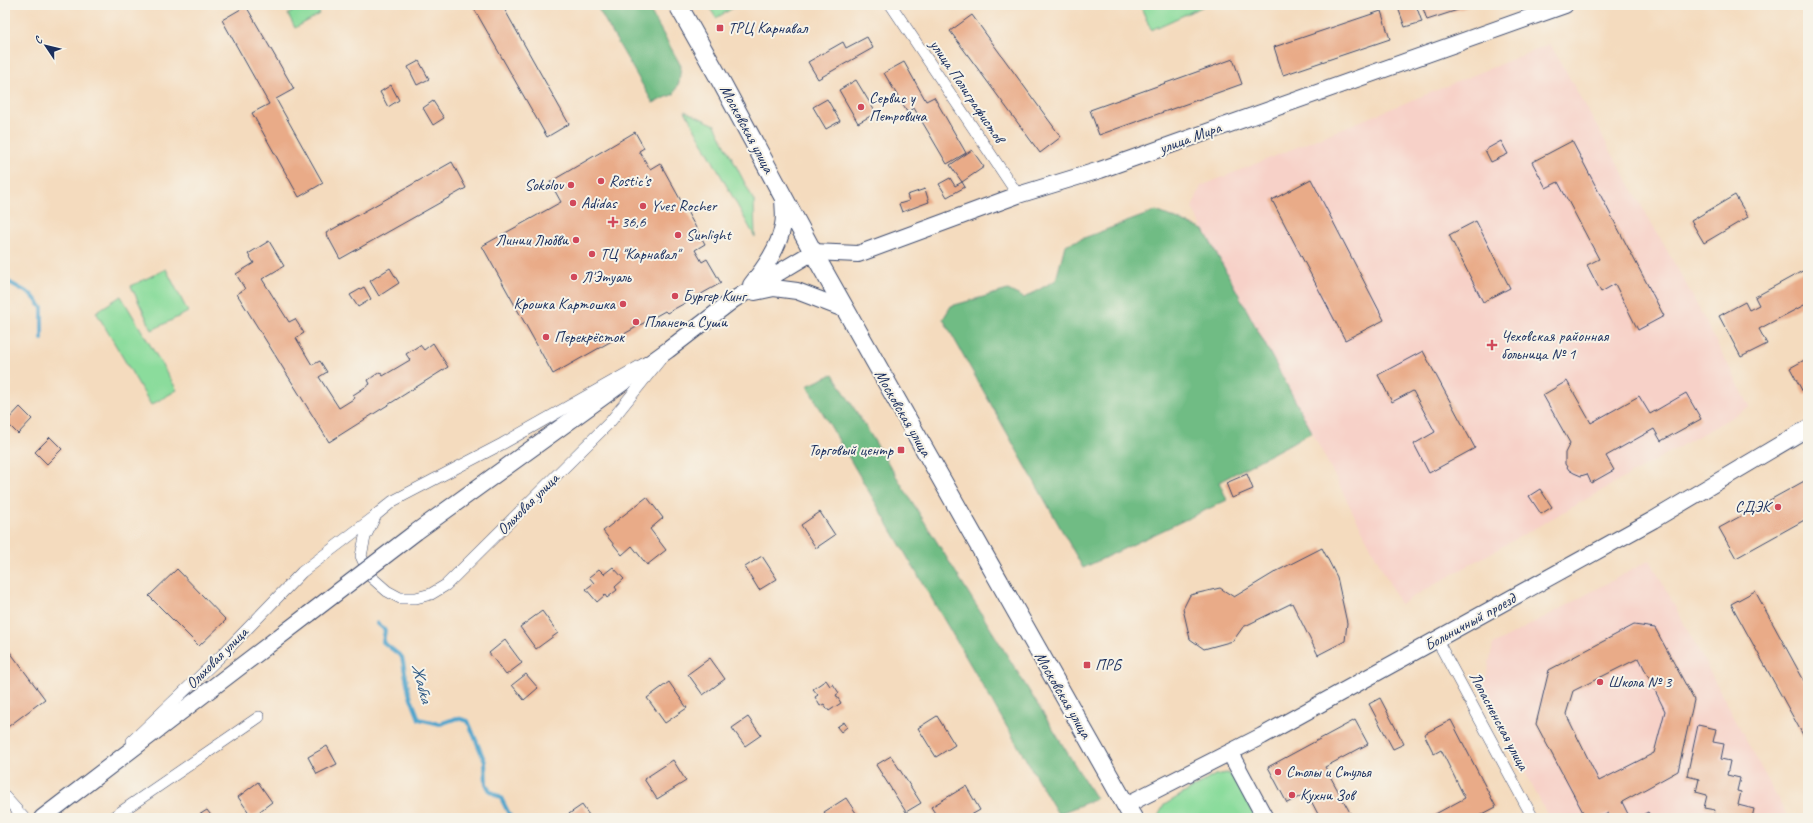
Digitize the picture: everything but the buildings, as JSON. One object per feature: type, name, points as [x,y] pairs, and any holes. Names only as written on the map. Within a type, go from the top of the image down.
[{"type":"main road","name":"Московская улица","points":[[678,5],[844,309],[1129,812]]},
{"type":"street","name":"улица Полиграфистов","points":[[890,5],[1018,195]]},
{"type":"street","name":"улица Мира","points":[[813,252],[858,254],[1018,195],[1100,170],[1565,5]]},
{"type":"street","points":[[741,295],[764,268],[776,248],[783,225],[783,198]]},
{"type":"street","name":"Ольховая улица","points":[[42,818],[416,532],[668,350],[741,295],[813,252]]},
{"type":"street","points":[[741,295],[774,288],[797,291],[844,309]]},
{"type":"street","name":"Ольховая улица","points":[[60,804],[135,738],[223,654],[302,572],[393,501],[502,444],[668,350]]},
{"type":"street","name":"Ольховая улица","points":[[376,515],[365,537],[361,556],[370,576],[387,591],[400,598],[416,598],[431,594],[446,584],[610,422],[668,350]]},
{"type":"street","name":"Больничный проезд","points":[[1129,812],[1230,753],[1653,520],[1808,428]]},
{"type":"street","name":"Лопасненская улица","points":[[1437,640],[1532,818]]},
{"type":"street","points":[[112,818],[258,717]]},
{"type":"street","points":[[1230,753],[1265,818]]},
{"type":"street","points":[[5,797],[24,818]]},
{"type":"shaded area","name":"Чеховская районная больница № 1","points":[[1550,44],[1686,284],[1750,407],[1400,604],[1312,432],[1192,208],[1201,186]]},
{"type":"shaded area","name":"Школа № 3","points":[[1650,560],[1788,818],[1549,818],[1483,692],[1493,645]]},
{"type":"green space","points":[[304,5],[315,5],[320,14],[295,28],[288,14]]},
{"type":"green space","points":[[596,5],[647,5],[681,66],[679,82],[674,94],[653,103]]},
{"type":"green space","points":[[708,5],[738,5],[716,18]]},
{"type":"green space","points":[[1140,5],[1206,5],[1151,30]]},
{"type":"green space","points":[[685,111],[715,125],[754,201],[755,237]]},
{"type":"green space","points":[[1156,211],[1204,230],[1312,432],[1219,482],[1227,500],[1083,568],[943,319],[951,306],[1008,290],[1024,298],[1056,280],[1065,245]]},
{"type":"green space","points":[[166,269],[188,312],[152,330],[131,286]]},
{"type":"green space","points":[[121,296],[177,390],[151,405],[96,312]]},
{"type":"green space","points":[[833,374],[1096,799],[1058,814],[807,386]]},
{"type":"green space","points":[[1227,773],[1236,779],[1256,818],[1157,818],[1164,805],[1215,775]]},
{"type":"waterway","name":"Жабка","points":[[5,280],[32,295],[42,308],[42,339]]},
{"type":"waterway","name":"Жабка","points":[[377,623],[385,630],[383,642],[402,657],[409,693],[419,719],[440,724],[457,718],[468,721],[485,762],[486,784],[490,791],[501,798],[511,818]]},
{"type":"place","name":"ТРЦ Карнавал","points":[[720,28]]},
{"type":"place","name":"Сервис у Петровича","points":[[861,107]]},
{"type":"place","name":"Rostic's","points":[[601,181]]},
{"type":"place","name":"Sokolov","points":[[571,185]]},
{"type":"place","name":"Adidas","points":[[573,203]]},
{"type":"place","name":"Yves Rocher","points":[[643,206]]},
{"type":"place","name":"36,6","points":[[613,222]]},
{"type":"place","name":"Sunlight","points":[[678,235]]},
{"type":"place","name":"Линии Любви","points":[[576,240]]},
{"type":"place","name":"ТЦ \"Карнавал\"","points":[[592,254]]},
{"type":"place","name":"Л'Этуаль","points":[[574,277]]},
{"type":"place","name":"Бургер Кинг","points":[[675,296]]},
{"type":"place","name":"Крошка Картошка","points":[[623,304]]},
{"type":"place","name":"Планета Суши","points":[[636,322]]},
{"type":"place","name":"Перекрёсток","points":[[546,337]]},
{"type":"place","name":"Чеховская районная больница № 1","points":[[1492,345]]},
{"type":"place","name":"Торговый центр","points":[[901,450]]},
{"type":"place","name":"СДЭК","points":[[1778,507]]},
{"type":"place","name":"ПРБ","points":[[1087,665]]},
{"type":"place","name":"Школа № 3","points":[[1600,682]]},
{"type":"place","name":"Столы и Стулья","points":[[1278,772]]},
{"type":"place","name":"Кухни Зов","points":[[1292,795]]}]
